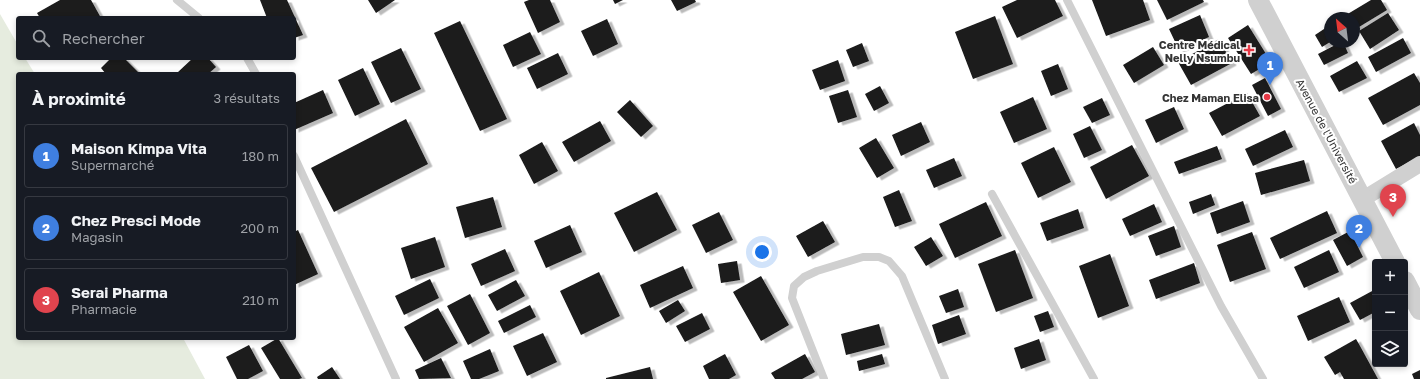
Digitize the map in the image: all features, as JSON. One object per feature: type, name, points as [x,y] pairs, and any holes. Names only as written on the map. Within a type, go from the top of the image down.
[{"type":"street","name":"Avenue de l'Université","points":[[1258,0],[1393,259]]},
{"type":"street","points":[[1363,199],[1420,164]]},
{"type":"street","points":[[1408,287],[1420,310]]},
{"type":"lane","points":[[178,0],[197,16]]},
{"type":"lane","points":[[1067,0],[1220,306],[1263,379]]},
{"type":"lane","points":[[248,60],[255,72]]},
{"type":"lane","points":[[296,160],[396,379]]},
{"type":"lane","points":[[992,194],[1094,379]]},
{"type":"lane","points":[[824,379],[792,298],[794,286],[804,277],[817,271],[863,257],[879,257],[889,261],[902,276],[945,379]]},
{"type":"shaded area","points":[[0,14],[16,42],[16,60],[26,60],[34,72],[16,72],[16,340],[184,340],[205,379],[0,379]]},
{"type":"building","points":[[60,0],[91,0],[100,16],[39,16],[37,13]]},
{"type":"building","points":[[260,0],[287,0],[294,16],[266,16]]},
{"type":"building","points":[[368,0],[395,0],[376,13]]},
{"type":"building","points":[[529,0],[550,0],[560,22],[538,33],[524,2]]},
{"type":"building","points":[[613,0],[623,0],[615,4]]},
{"type":"building","points":[[671,0],[695,0],[696,2],[677,11]]},
{"type":"building","points":[[1017,0],[1055,0],[1063,16],[1017,38],[1002,7]]},
{"type":"building","points":[[1092,0],[1143,0],[1150,20],[1106,36]]},
{"type":"building","points":[[1157,0],[1203,0],[1204,2],[1167,20]]},
{"type":"building","points":[[1371,0],[1381,0],[1387,10],[1360,26],[1360,12],[1351,12]]},
{"type":"building","points":[[1388,13],[1399,30],[1370,49],[1360,30]]},
{"type":"building","points":[[1200,15],[1209,37],[1179,50],[1169,29]]},
{"type":"building","points":[[995,16],[1013,64],[973,79],[955,32]]},
{"type":"building","points":[[607,19],[618,44],[593,56],[581,31]]},
{"type":"building","points":[[296,20],[303,35],[296,37]]},
{"type":"building","points":[[460,21],[507,119],[480,131],[434,33]]},
{"type":"building","name":"Centre Médical Nelly Nsumbu","points":[[1248,25],[1271,62],[1251,74],[1228,38]]},
{"type":"building","points":[[1324,29],[1324,46],[1322,47],[1315,35]]},
{"type":"building","points":[[530,32],[541,54],[513,67],[503,45]]},
{"type":"building","points":[[1403,38],[1411,53],[1376,72],[1368,57]]},
{"type":"building","points":[[1219,39],[1232,63],[1191,85],[1178,62]]},
{"type":"building","points":[[862,43],[869,61],[853,67],[846,50]]},
{"type":"building","points":[[1153,47],[1164,65],[1134,83],[1123,65]]},
{"type":"building","points":[[401,48],[421,89],[391,103],[371,62]]},
{"type":"building","points":[[1330,48],[1346,48],[1348,53],[1324,65],[1318,54]]},
{"type":"building","points":[[558,53],[568,74],[537,89],[527,68]]},
{"type":"building","points":[[109,60],[126,60],[138,72],[104,72],[101,68]]},
{"type":"building","points":[[191,60],[210,60],[216,67],[210,72],[178,72]]},
{"type":"building","points":[[838,60],[845,81],[820,90],[812,70]]},
{"type":"building","points":[[1357,61],[1367,78],[1339,92],[1330,76]]},
{"type":"building","points":[[1058,64],[1068,89],[1051,96],[1041,71]]},
{"type":"building","points":[[363,68],[380,104],[355,116],[338,80]]},
{"type":"building","points":[[1414,73],[1420,83],[1420,105],[1383,125],[1368,98]]},
{"type":"building","name":"Chez Maman Elisa","points":[[1265,78],[1281,109],[1268,116],[1252,85]]},
{"type":"building","points":[[880,86],[889,103],[874,111],[865,94]]},
{"type":"building","points":[[323,90],[333,113],[296,129],[296,102]]},
{"type":"building","points":[[848,90],[857,117],[838,123],[829,96]]},
{"type":"building","points":[[1247,93],[1260,116],[1222,136],[1209,113]]},
{"type":"building","points":[[1033,97],[1047,129],[1014,143],[1000,112]]},
{"type":"building","points":[[1102,98],[1110,115],[1092,123],[1083,107]]},
{"type":"building","points":[[630,100],[653,126],[641,137],[617,112]]},
{"type":"building","points":[[1174,107],[1184,129],[1156,143],[1145,120]]},
{"type":"building","points":[[406,119],[428,164],[334,212],[311,168]]},
{"type":"building","points":[[600,121],[611,141],[574,162],[562,142]]},
{"type":"building","points":[[921,122],[930,142],[901,156],[892,135]]},
{"type":"building","points":[[1414,123],[1420,135],[1420,156],[1396,169],[1381,141]]},
{"type":"building","points":[[1090,126],[1102,150],[1084,158],[1073,134]]},
{"type":"building","points":[[1285,130],[1293,147],[1253,166],[1245,149]]},
{"type":"building","points":[[876,138],[894,168],[877,178],[859,148]]},
{"type":"building","points":[[542,142],[558,171],[534,184],[519,155]]},
{"type":"building","points":[[1132,145],[1149,176],[1106,199],[1090,167]]},
{"type":"building","points":[[1217,146],[1222,159],[1179,174],[1174,162]]},
{"type":"building","points":[[1054,147],[1071,182],[1038,198],[1021,163]]},
{"type":"building","points":[[954,158],[962,176],[934,188],[926,170]]},
{"type":"building","points":[[1304,160],[1310,181],[1261,195],[1255,173]]},
{"type":"building","points":[[899,190],[912,221],[895,227],[883,197]]},
{"type":"building","points":[[657,192],[677,230],[634,252],[614,213]]},
{"type":"building","points":[[1211,194],[1215,205],[1193,214],[1189,202]]},
{"type":"building","points":[[493,197],[502,227],[465,238],[456,207]]},
{"type":"building","points":[[1243,201],[1250,222],[1217,234],[1210,213]]},
{"type":"building","points":[[986,202],[1002,236],[955,258],[939,224]]},
{"type":"building","points":[[1154,204],[1162,222],[1130,236],[1122,219]]},
{"type":"building","points":[[1078,209],[1084,228],[1047,241],[1040,223]]},
{"type":"building","points":[[1327,211],[1337,233],[1280,259],[1270,238]]},
{"type":"building","points":[[719,212],[733,240],[706,253],[692,225]]},
{"type":"building","points":[[823,221],[835,242],[808,257],[796,236]]},
{"type":"building","points":[[570,225],[582,252],[546,268],[534,241]]},
{"type":"building","points":[[1174,226],[1181,247],[1156,256],[1148,236]]},
{"type":"building","points":[[298,230],[318,274],[296,284],[296,231]]},
{"type":"building","points":[[1350,231],[1363,257],[1347,266],[1333,240]]},
{"type":"building","points":[[1252,232],[1266,269],[1230,282],[1217,245]]},
{"type":"building","points":[[435,237],[445,267],[411,279],[401,248]]},
{"type":"building","points":[[931,237],[943,256],[926,266],[914,247]]},
{"type":"building","points":[[505,249],[515,271],[481,286],[471,264]]},
{"type":"building","points":[[1015,250],[1033,298],[996,312],[978,264]]},
{"type":"building","points":[[1329,250],[1339,272],[1304,288],[1294,267]]},
{"type":"building","points":[[1110,254],[1129,306],[1098,318],[1079,266]]},
{"type":"building","points":[[737,261],[740,280],[721,283],[718,264]]},
{"type":"building","points":[[1194,263],[1200,283],[1156,299],[1149,280]]},
{"type":"building","points":[[683,266],[693,288],[650,308],[640,285]]},
{"type":"building","points":[[599,272],[620,316],[581,335],[560,291]]},
{"type":"building","points":[[761,276],[789,325],[761,341],[733,292]]},
{"type":"building","points":[[430,279],[439,298],[404,315],[395,296]]},
{"type":"building","points":[[516,280],[525,296],[497,311],[488,295]]},
{"type":"building","points":[[958,289],[964,307],[946,313],[939,296]]},
{"type":"building","points":[[1372,291],[1372,314],[1360,320],[1350,303]]},
{"type":"building","points":[[470,294],[490,333],[468,345],[447,306]]},
{"type":"building","points":[[1339,297],[1350,322],[1308,341],[1297,316]]},
{"type":"building","points":[[678,300],[685,311],[666,323],[659,311]]},
{"type":"building","points":[[530,305],[536,317],[504,333],[498,321]]},
{"type":"building","points":[[438,308],[458,343],[424,362],[404,327]]},
{"type":"building","points":[[1048,311],[1054,327],[1040,332],[1034,316]]},
{"type":"building","points":[[702,313],[710,329],[685,342],[676,326]]},
{"type":"building","points":[[959,315],[966,334],[938,344],[932,325]]},
{"type":"building","points":[[879,324],[885,345],[846,355],[841,334]]},
{"type":"building","points":[[543,333],[557,362],[527,376],[513,346]]},
{"type":"building","points":[[1039,339],[1046,360],[1021,369],[1014,348]]},
{"type":"building","points":[[1356,339],[1378,379],[1344,379],[1340,372],[1335,375],[1324,357]]},
{"type":"building","points":[[275,340],[279,340],[302,378],[280,379],[261,348]]},
{"type":"building","points":[[249,345],[263,371],[248,379],[237,379],[226,357]]},
{"type":"building","points":[[490,349],[499,371],[479,379],[471,379],[463,361]]},
{"type":"building","points":[[725,354],[736,375],[729,379],[709,379],[703,366]]},
{"type":"building","points":[[805,354],[815,372],[802,379],[775,379],[771,373]]},
{"type":"building","points":[[882,354],[885,364],[859,371],[857,361]]},
{"type":"building","points":[[441,358],[451,378],[419,379],[415,370]]},
{"type":"building","points":[[332,367],[340,379],[318,379],[317,377]]},
{"type":"building","points":[[650,367],[653,379],[606,379],[606,378]]},
{"type":"building","points":[[1420,370],[1420,379],[1414,379],[1412,374]]},
{"type":"place","name":"Centre Médical Nelly Nsumbu","points":[[1249,50]]},
{"type":"place","name":"Maison Kimpa Vita","points":[[1270,85]]},
{"type":"place","name":"Chez Maman Elisa","points":[[1267,97]]},
{"type":"place","name":"Serai Pharma","points":[[1393,217]]},
{"type":"place","name":"Chez Presci Mode","points":[[1359,248]]}]
